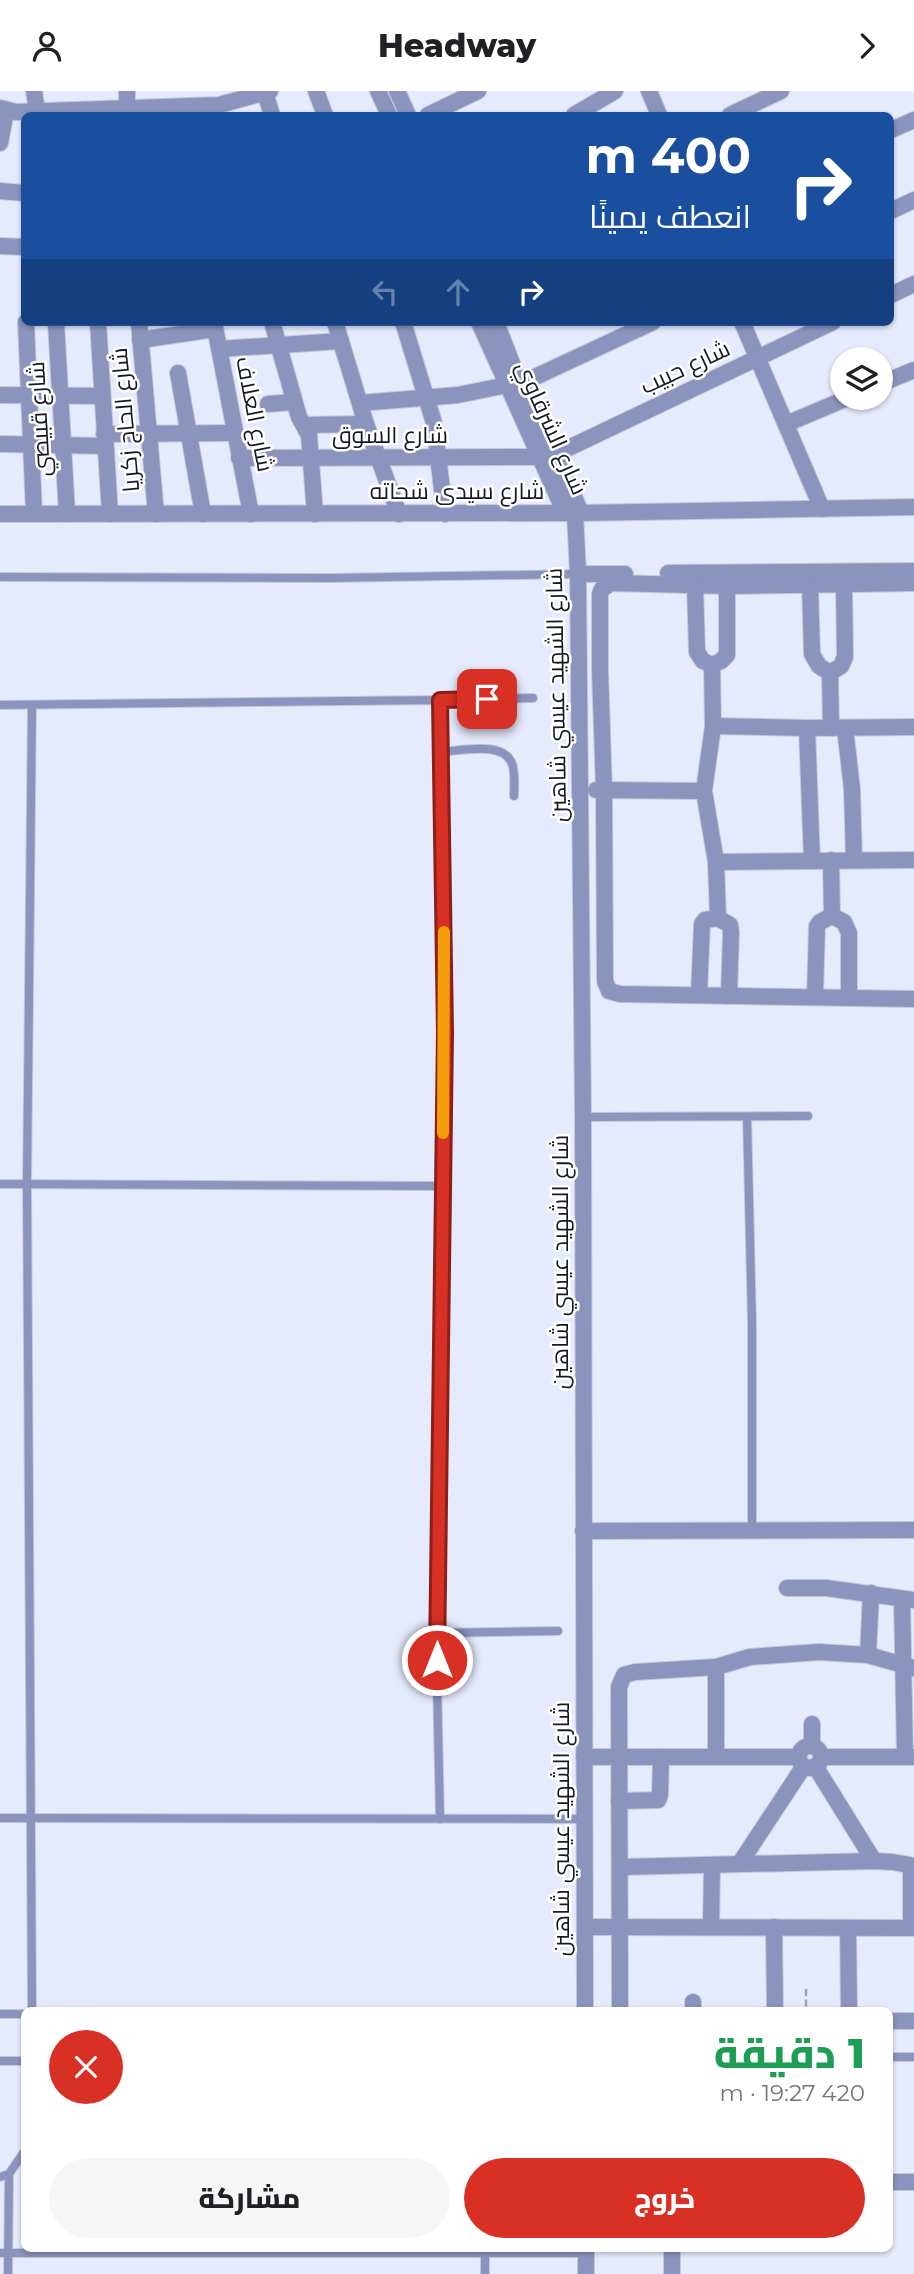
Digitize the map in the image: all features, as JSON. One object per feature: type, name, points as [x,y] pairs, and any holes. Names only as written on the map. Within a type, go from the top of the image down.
[{"type":"street","points":[[34,91],[41,112]]},
{"type":"street","points":[[316,91],[324,112]]},
{"type":"street","points":[[378,91],[388,112]]},
{"type":"street","points":[[397,91],[407,112]]},
{"type":"street","points":[[434,112],[478,91]]},
{"type":"street","points":[[579,112],[615,91]]},
{"type":"street","points":[[649,91],[658,112]]},
{"type":"street","points":[[736,112],[781,91]]},
{"type":"street","points":[[0,143],[3,110],[87,112],[127,105],[176,105],[220,110],[236,96],[268,92],[271,112]]},
{"type":"street","points":[[894,129],[914,120]]},
{"type":"street","points":[[0,191],[21,193]]},
{"type":"street","points":[[894,210],[914,200]]},
{"type":"street","points":[[0,246],[21,247]]},
{"type":"street","points":[[894,294],[914,284]]},
{"type":"street","points":[[26,326],[34,514]]},
{"type":"street","name":"شارع قبيصي","points":[[56,326],[67,514]]},
{"type":"street","points":[[98,326],[110,514]]},
{"type":"street","name":"شارع الحاج زكريا","points":[[139,326],[156,514]]},
{"type":"street","points":[[140,340],[210,326]]},
{"type":"street","name":"شارع العلاف","points":[[215,326],[251,514]]},
{"type":"street","points":[[273,326],[294,403],[310,435],[316,514]]},
{"type":"street","points":[[403,326],[427,398],[440,457],[445,514]]},
{"type":"street","name":"شارع الشرقاوي","points":[[481,326],[514,385],[574,513]]},
{"type":"street","name":"شارع الشرقاوي","points":[[497,326],[514,385]]},
{"type":"street","points":[[360,403],[427,398],[514,385],[644,326]]},
{"type":"street","points":[[744,326],[822,509]]},
{"type":"street","name":"شارع حبيب","points":[[548,456],[825,326]]},
{"type":"street","points":[[219,349],[279,345],[339,328],[366,424],[399,514]]},
{"type":"street","points":[[893,379],[914,370]]},
{"type":"street","points":[[178,373],[191,434],[203,514]]},
{"type":"street","points":[[0,395],[102,396]]},
{"type":"street","points":[[268,404],[294,403]]},
{"type":"street","points":[[786,425],[830,405]]},
{"type":"street","points":[[305,425],[366,424]]},
{"type":"street","points":[[0,443],[64,445],[148,434],[234,433]]},
{"type":"street","name":"شارع السوق","points":[[239,458],[548,456]]},
{"type":"street","name":"شارع سيدى شحاته","points":[[0,514],[445,514],[914,507]]},
{"type":"street","name":"شارع الشهيد عيسي شاهين","points":[[574,513],[578,574],[583,1117],[585,2007]]},
{"type":"street","points":[[578,574],[757,579],[914,572]]},
{"type":"street","points":[[914,583],[810,585],[757,579],[727,586],[619,582],[607,585],[600,594],[609,991],[620,995],[914,999]]},
{"type":"street","points":[[830,673],[841,666],[845,657],[844,584]]},
{"type":"street","points":[[695,585],[697,652],[703,661],[712,665],[722,661],[727,655],[727,586]]},
{"type":"street","points":[[810,585],[812,654],[819,666],[830,673],[838,728],[852,789],[854,860]]},
{"type":"street","points":[[712,665],[713,726],[704,791],[716,862],[718,918]]},
{"type":"street","points":[[713,726],[914,727]]},
{"type":"street","points":[[807,728],[812,861]]},
{"type":"street","points":[[579,791],[704,791]]},
{"type":"street","points":[[831,860],[832,916]]},
{"type":"street","points":[[716,862],[914,860]]},
{"type":"street","points":[[816,996],[817,926],[832,916]]},
{"type":"street","points":[[832,916],[844,922],[849,933],[849,997]]},
{"type":"street","points":[[699,995],[702,923],[718,918],[730,925],[731,932],[729,996]]},
{"type":"street","points":[[583,1531],[914,1531]]},
{"type":"street","points":[[584,1757],[910,1757],[908,1599],[826,1588],[787,1588]]},
{"type":"street","points":[[868,1655],[870,1593]]},
{"type":"street","points":[[620,2007],[619,1687],[624,1675],[716,1667],[769,1654],[818,1652],[868,1655],[909,1667]]},
{"type":"street","points":[[716,1667],[716,1757]]},
{"type":"street","points":[[740,1863],[810,1758],[812,1724]]},
{"type":"street","points":[[619,1801],[658,1800],[661,1757]]},
{"type":"street","points":[[810,1758],[874,1861]]},
{"type":"street","points":[[584,1927],[912,1928],[912,1866],[893,1862],[620,1867]]},
{"type":"street","points":[[711,1927],[712,1867]]},
{"type":"street","points":[[774,1927],[775,2007]]},
{"type":"street","points":[[848,1928],[849,2007]]},
{"type":"street","points":[[893,2021],[914,2021]]},
{"type":"street","points":[[893,2182],[914,2182]]},
{"type":"street","points":[[586,2252],[586,2274]]},
{"type":"street","points":[[672,2252],[672,2274]]},
{"type":"lane","points":[[0,577],[331,578],[578,574]]},
{"type":"lane","points":[[0,705],[533,698]]},
{"type":"lane","points":[[440,700],[445,1033],[436,1633],[440,1819]]},
{"type":"lane","points":[[32,705],[27,1184],[33,1818],[32,2007]]},
{"type":"lane","points":[[440,752],[491,749],[501,751],[513,765],[514,796]]},
{"type":"lane","points":[[583,1117],[808,1116]]},
{"type":"lane","points":[[747,1117],[752,1323],[752,1531]]},
{"type":"lane","points":[[0,1184],[443,1186]]},
{"type":"lane","points":[[436,1633],[558,1632]]},
{"type":"lane","points":[[0,1818],[584,1819]]},
{"type":"lane","points":[[0,2014],[21,2014]]},
{"type":"lane","points":[[893,2057],[914,2057]]},
{"type":"lane","points":[[0,2061],[21,2061]]},
{"type":"lane","points":[[8,2274],[4,2253],[4,2176],[21,2156]]},
{"type":"lane","points":[[4,2253],[536,2252]]},
{"type":"lane","points":[[485,2253],[485,2274]]},
{"type":"path","points":[[806,1989],[806,2007]]},
{"type":"slow traffic","points":[[443,1133],[444,932]]},
{"type":"route","points":[[437,1660],[445,1033],[440,700],[487,699]]}]
